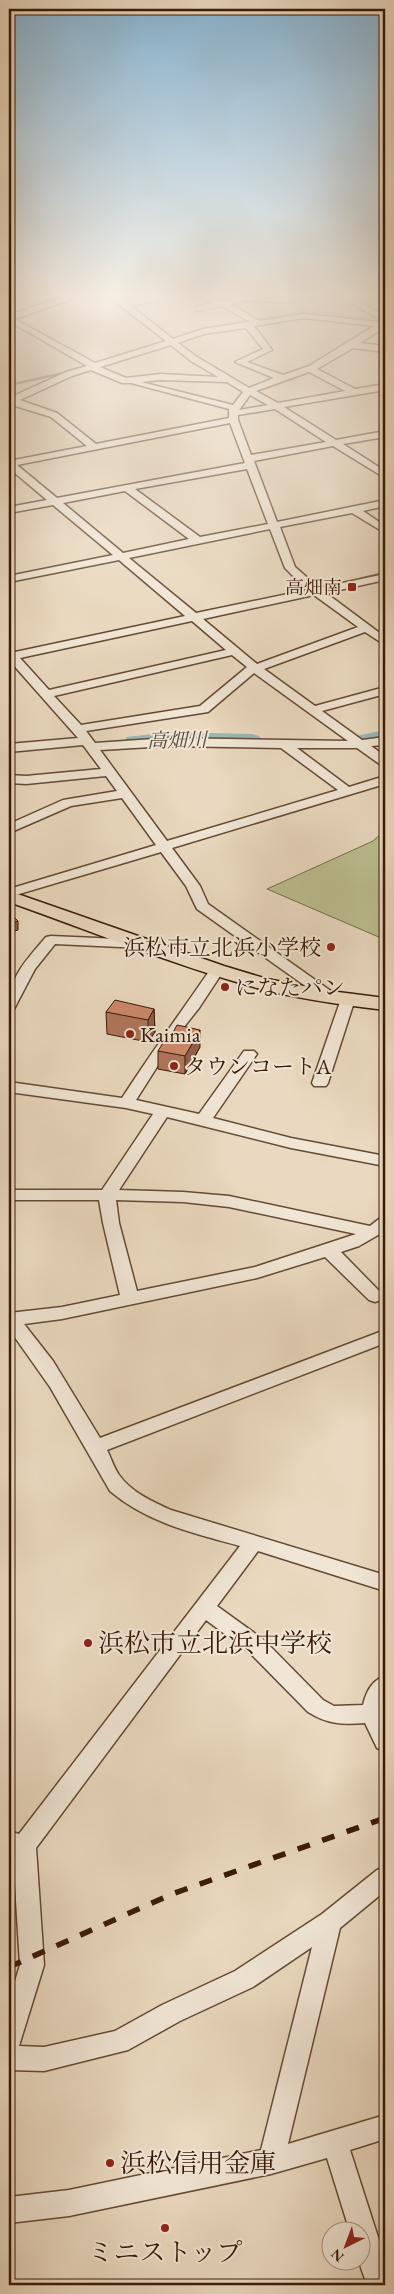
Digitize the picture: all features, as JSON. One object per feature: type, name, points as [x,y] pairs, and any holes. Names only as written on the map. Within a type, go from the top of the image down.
[{"type":"main road","points":[[9,895],[216,970],[264,984],[339,998],[385,1004]]},
{"type":"street","points":[[13,401],[54,415],[94,447]]},
{"type":"street","points":[[191,401],[234,414]]},
{"type":"street","points":[[242,401],[234,414],[249,462],[290,568],[315,591],[385,642]]},
{"type":"street","points":[[267,401],[385,475]]},
{"type":"street","points":[[9,464],[94,447],[234,414],[303,401]]},
{"type":"street","points":[[9,510],[128,488],[385,434]]},
{"type":"street","points":[[9,464],[256,668],[385,762]]},
{"type":"street","points":[[128,488],[198,541]]},
{"type":"street","points":[[9,579],[385,503]]},
{"type":"street","points":[[355,510],[385,530]]},
{"type":"street","points":[[10,656],[385,577]]},
{"type":"street","points":[[78,729],[204,709],[240,676],[256,668],[366,628]]},
{"type":"street","points":[[45,694],[236,651]]},
{"type":"street","points":[[10,656],[78,729],[192,886],[202,906],[339,998],[320,1083]]},
{"type":"street","points":[[313,710],[385,690]]},
{"type":"street","points":[[9,748],[168,742],[361,745],[385,741]]},
{"type":"street","points":[[284,744],[347,791]]},
{"type":"street","points":[[9,779],[26,780],[108,772]]},
{"type":"street","points":[[9,895],[385,780]]},
{"type":"street","points":[[9,829],[68,803],[125,794]]},
{"type":"street","points":[[9,1004],[28,968],[51,940],[142,944]]},
{"type":"street","points":[[126,1103],[170,1035],[194,1005],[216,970]]},
{"type":"street","points":[[203,1120],[250,1054]]},
{"type":"street","points":[[9,1087],[126,1103],[310,1147],[385,1161]]},
{"type":"street","points":[[130,1298],[110,1223],[107,1195],[163,1111]]},
{"type":"street","points":[[9,1195],[107,1195],[200,1199],[230,1202],[292,1214],[379,1227]]},
{"type":"street","points":[[10,1320],[62,1313],[257,1272],[360,1240],[379,1227]]},
{"type":"street","points":[[329,1250],[375,1296]]},
{"type":"street","points":[[10,1320],[29,1340],[48,1367],[96,1447],[116,1486],[135,1501],[168,1518],[254,1542],[385,1584]]},
{"type":"street","points":[[96,1447],[385,1337]]},
{"type":"street","points":[[9,2041],[32,1965],[16,1844],[204,1608],[254,1542]]},
{"type":"street","points":[[204,1608],[237,1630],[265,1653],[281,1673],[317,1708],[333,1716],[372,1714]]},
{"type":"street","points":[[385,1685],[374,1701],[372,1714],[385,1742]]},
{"type":"street","points":[[9,2058],[44,2059],[119,2042],[171,2014],[244,1979],[330,1922],[385,1877]]},
{"type":"street","points":[[272,2161],[330,1922]]},
{"type":"street","points":[[9,2210],[69,2203],[272,2161],[385,2127]]},
{"type":"street","points":[[335,2143],[376,2284]]},
{"type":"green space","points":[[385,830],[385,935],[381,938],[267,889],[373,841]]},
{"type":"building","points":[[9,912],[18,921],[9,924]]},
{"type":"building","points":[[115,1000],[154,1009],[148,1020],[106,1012]]},
{"type":"building","points":[[177,1025],[200,1030],[185,1056],[158,1051],[164,1041],[168,1042]]},
{"type":"waterway","points":[[340,584],[385,573]]},
{"type":"waterway","name":"高畑川","points":[[363,740],[385,736]]},
{"type":"waterway","name":"高畑川","points":[[134,741],[170,738],[252,740]]},
{"type":"railway","points":[[9,1967],[172,1894],[385,1818]]},
{"type":"place","name":"高畑南","points":[[352,587]]},
{"type":"place","name":"浜松市立北浜小学校","points":[[331,947]]},
{"type":"place","name":"になたパン","points":[[225,987]]},
{"type":"place","name":"Kaimia","points":[[130,1034]]},
{"type":"place","name":"タウンコートA","points":[[174,1066]]},
{"type":"place","name":"浜松市立北浜中学校","points":[[88,1643]]},
{"type":"place","name":"浜松信用金庫","points":[[110,2163]]},
{"type":"place","name":"ミニストップ","points":[[165,2228]]}]
